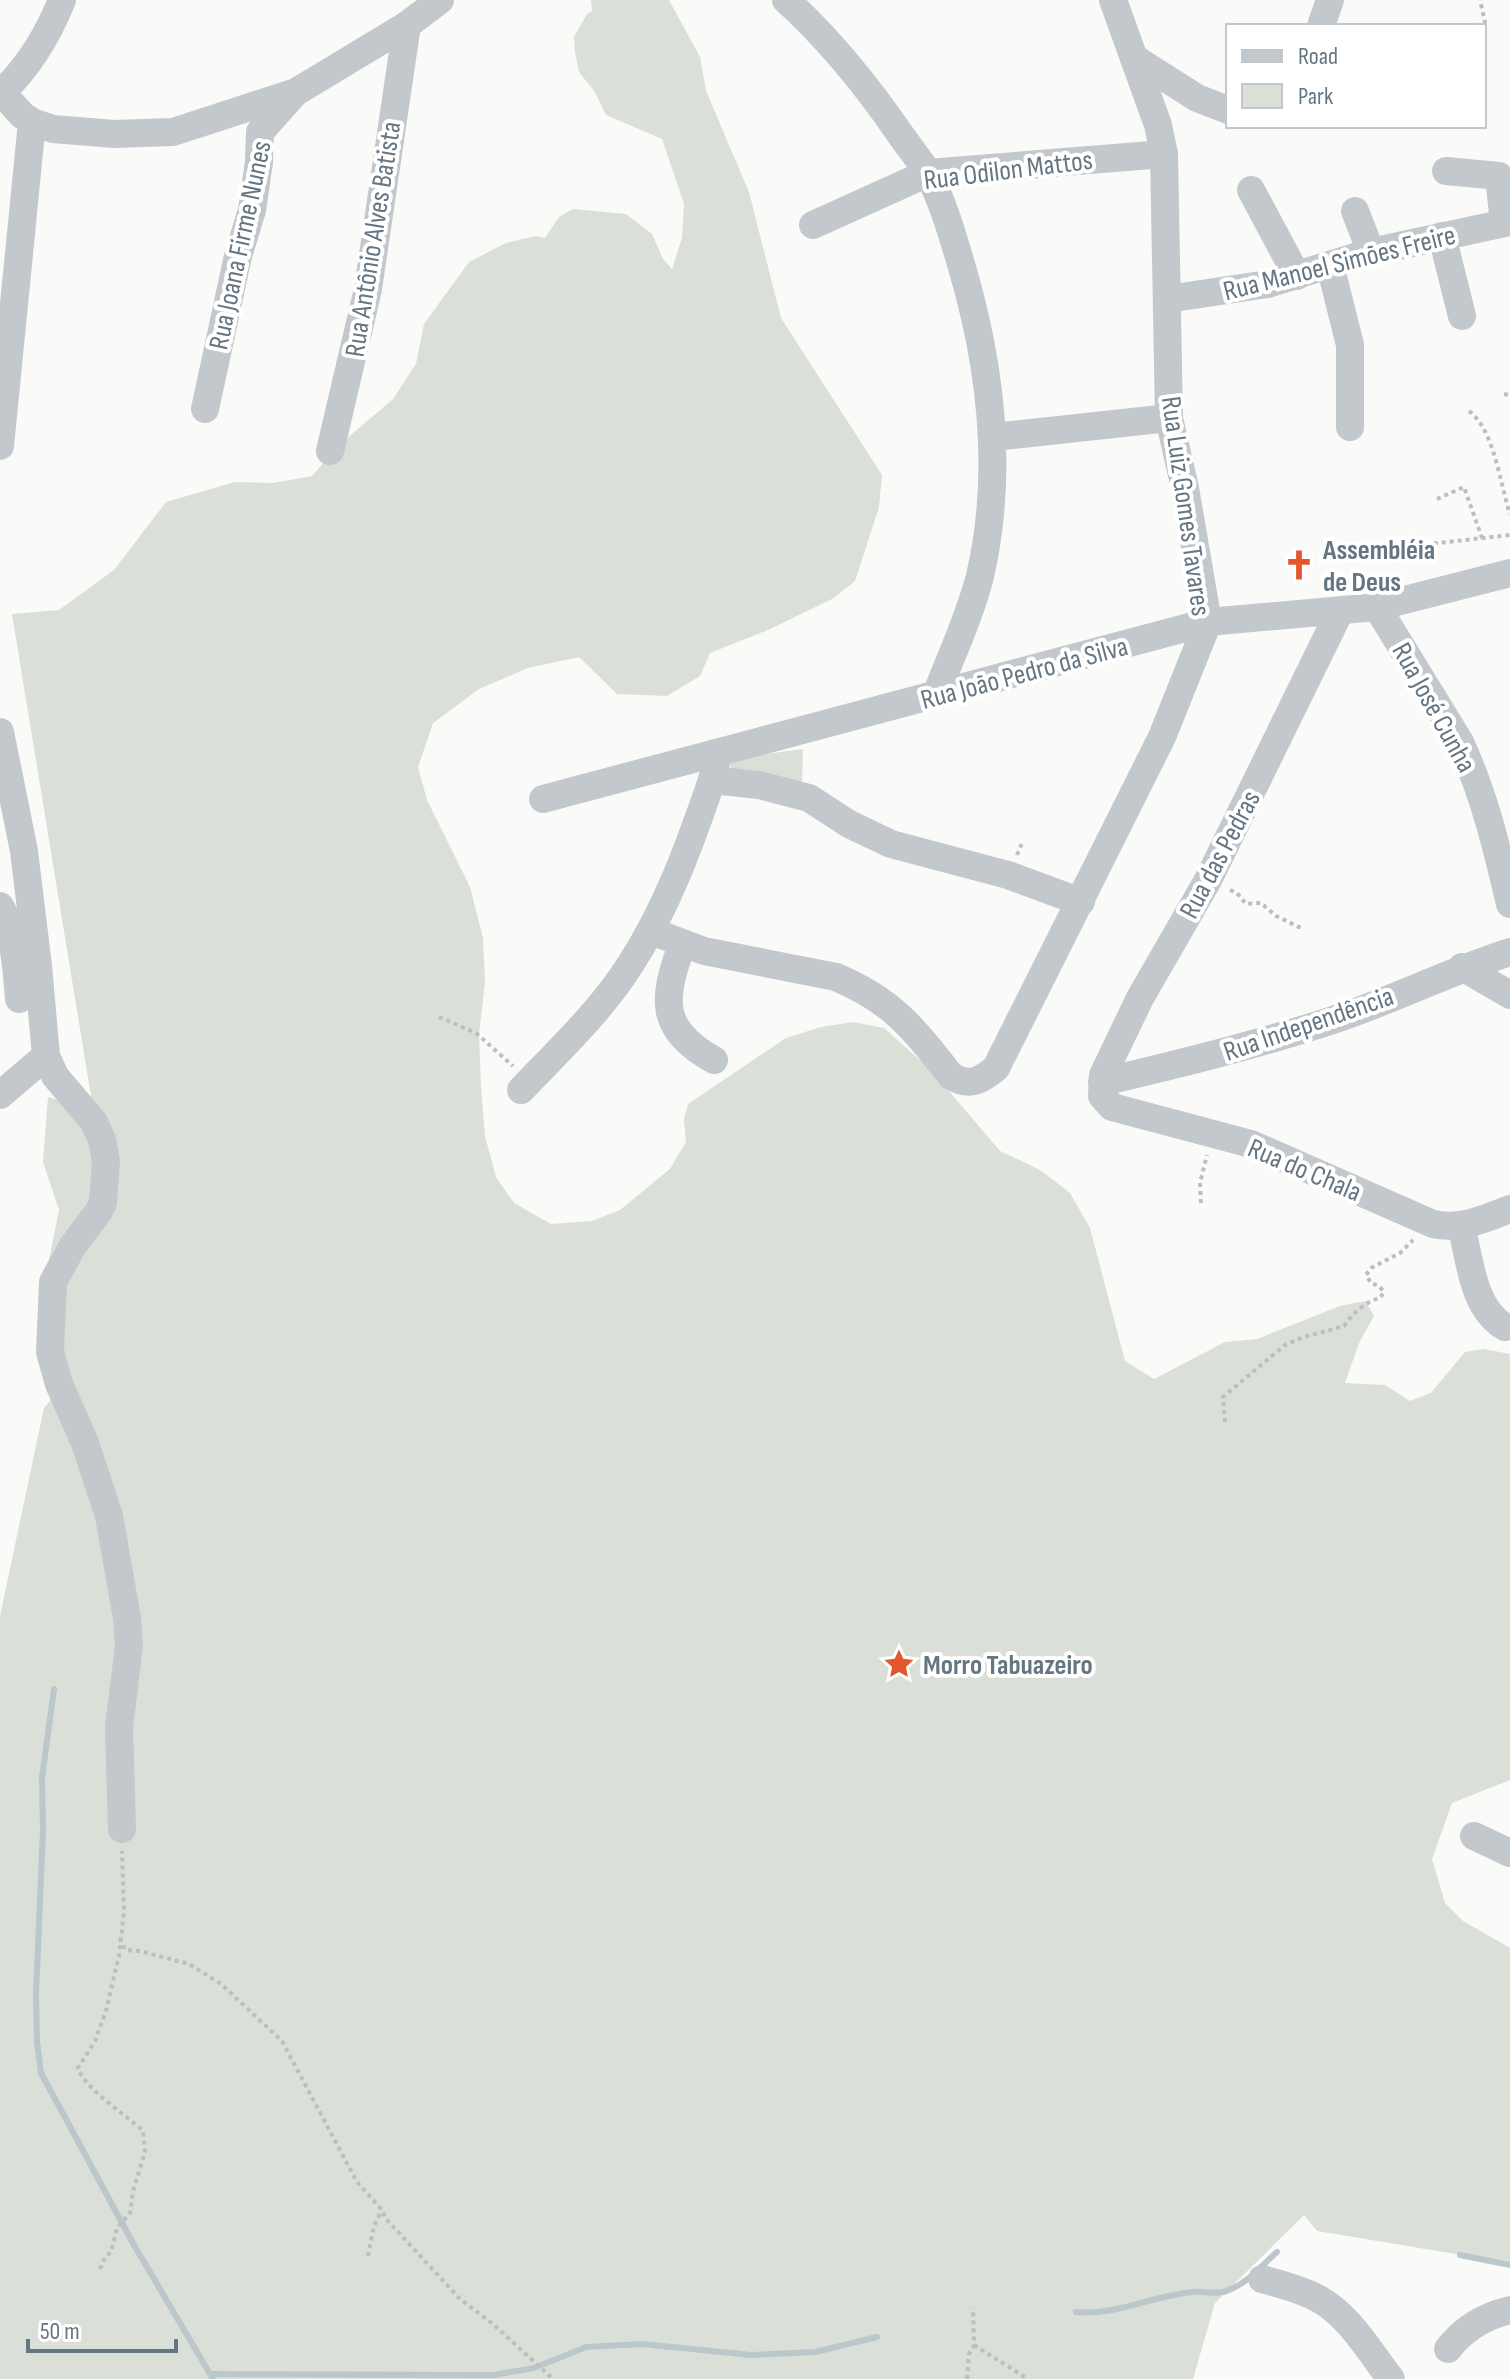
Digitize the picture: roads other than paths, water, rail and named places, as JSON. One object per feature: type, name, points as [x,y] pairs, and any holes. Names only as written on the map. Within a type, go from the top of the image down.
[{"type":"street","points":[[62,0],[32,57],[1,94],[32,122],[53,129],[101,133],[173,132],[296,92],[407,25],[440,0]]},
{"type":"street","points":[[786,0],[847,63],[928,173],[946,216],[970,295],[984,360],[994,437],[990,511],[980,577],[936,695]]},
{"type":"street","name":"Rua Luiz Gomes Tavares","points":[[693,948],[836,977],[854,985],[896,1011],[951,1076],[963,1083],[975,1082],[996,1068],[1162,737],[1208,622],[1185,488],[1169,418],[1164,154],[1158,125],[1113,0]]},
{"type":"street","points":[[1322,24],[1330,0]]},
{"type":"street","name":"Rua Antônio Alves Batista","points":[[330,451],[368,289],[407,25]]},
{"type":"street","points":[[1134,58],[1197,98],[1226,109]]},
{"type":"street","name":"Rua Joana Firme Nunes","points":[[205,409],[235,269],[252,210],[260,132],[296,92]]},
{"type":"street","points":[[0,446],[32,122]]},
{"type":"street","name":"Rua Odilon Mattos","points":[[813,225],[928,173],[1164,154]]},
{"type":"street","points":[[1446,171],[1499,176],[1507,222]]},
{"type":"street","points":[[1251,190],[1297,276]]},
{"type":"street","points":[[1355,211],[1371,252]]},
{"type":"street","name":"Rua Manoel Simões Freire","points":[[1167,299],[1268,284],[1371,252],[1507,222]]},
{"type":"street","points":[[1442,236],[1462,316]]},
{"type":"street","points":[[1330,265],[1350,345],[1350,427]]},
{"type":"street","points":[[994,437],[1169,418]]},
{"type":"street","name":"Rua João Pedro da Silva","points":[[543,799],[715,767],[936,695],[1208,622],[1377,607],[1510,573]]},
{"type":"street","name":"Rua José Cunha","points":[[1377,607],[1471,765],[1488,814],[1510,904]]},
{"type":"street","name":"Rua das Pedras","points":[[1102,1089],[1140,998],[1208,880],[1340,611]]},
{"type":"street","points":[[1,748],[24,851],[20,999]]},
{"type":"street","points":[[524,1087],[605,1000],[651,931],[688,849],[715,767],[759,785],[809,798],[849,824],[891,844],[1008,875],[1081,902]]},
{"type":"street","points":[[0,906],[6,918],[20,999],[50,1066],[94,1122],[106,1161],[103,1202],[72,1247],[53,1282],[50,1352],[109,1516],[127,1618],[129,1646],[119,1727],[122,1829]]},
{"type":"street","points":[[651,931],[693,948],[669,991],[672,1023],[682,1039],[714,1060]]},
{"type":"street","name":"Rua Independência","points":[[1102,1089],[1335,1019],[1462,967],[1510,952]]},
{"type":"street","points":[[1462,967],[1510,995]]},
{"type":"street","points":[[0,1095],[50,1066]]},
{"type":"street","name":"Rua do Chala","points":[[1102,1089],[1112,1107],[1251,1144],[1395,1209],[1452,1226]]},
{"type":"street","points":[[1508,1333],[1494,1321],[1479,1295],[1452,1226],[1510,1209]]},
{"type":"street","points":[[1474,1836],[1510,1853]]},
{"type":"street","points":[[1262,2279],[1314,2296],[1330,2306],[1391,2379]]},
{"type":"street","points":[[1448,2349],[1468,2328],[1510,2310]]},
{"type":"waterway","points":[[54,1689],[42,1778],[43,1832],[36,1993],[41,2073],[134,2245],[213,2379]]},
{"type":"waterway","points":[[1076,2312],[1105,2311],[1192,2292],[1224,2292],[1249,2278],[1277,2252]]},
{"type":"waterway","points":[[1460,2255],[1510,2265]]},
{"type":"waterway","points":[[210,2374],[493,2375],[534,2368],[586,2347],[642,2344],[751,2355],[815,2352],[877,2337]]},
{"type":"place","name":"Assembléia de Deus","points":[[1299,565]]},
{"type":"place","name":"Morro Tabuazeiro","points":[[899,1664]]}]
